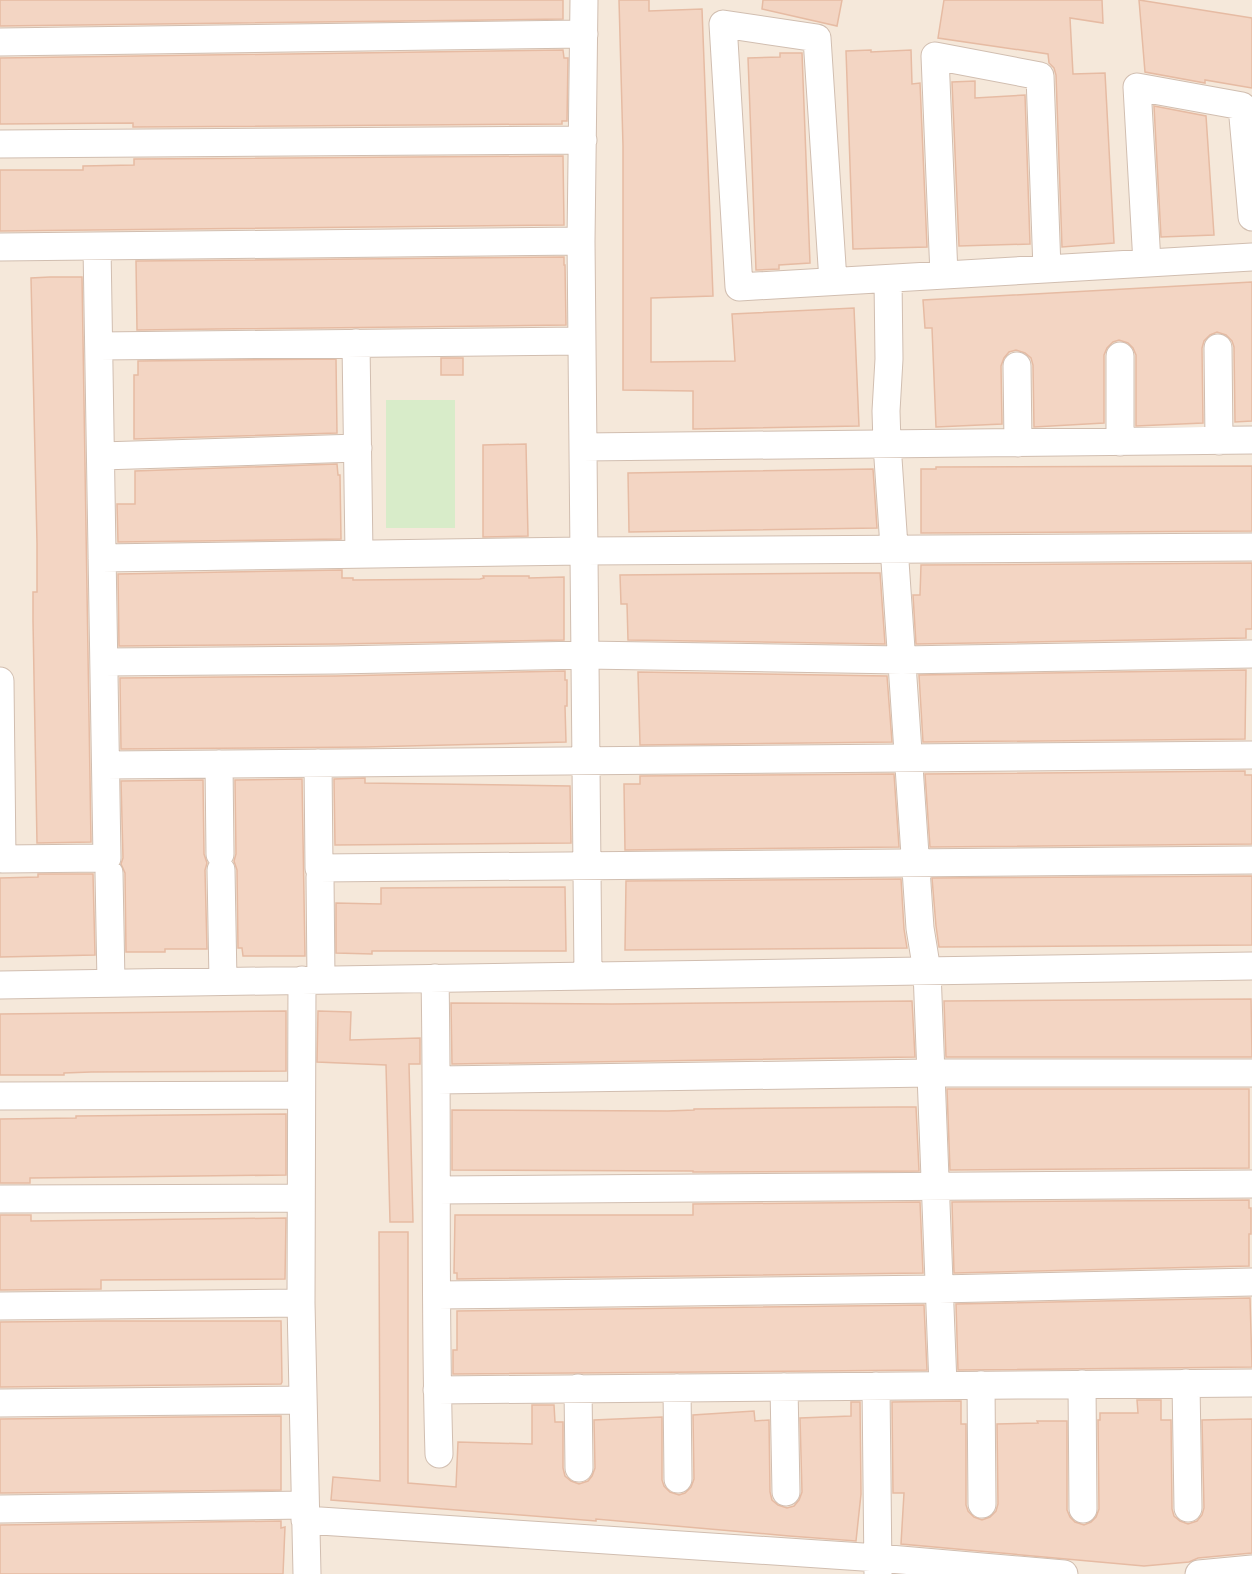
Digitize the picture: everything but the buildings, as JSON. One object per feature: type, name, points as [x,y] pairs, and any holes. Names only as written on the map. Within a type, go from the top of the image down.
[{"type":"street","points":[[584,0],[581,241],[588,976]]},
{"type":"street","points":[[833,281],[817,38],[723,24],[739,287],[1252,257]]},
{"type":"street","points":[[0,42],[584,34]]},
{"type":"street","points":[[944,275],[935,56],[1040,76],[1047,269]]},
{"type":"street","points":[[1147,263],[1137,87],[1242,106],[1252,217]]},
{"type":"street","points":[[0,144],[583,140]]},
{"type":"street","points":[[0,247],[581,241]]},
{"type":"street","points":[[0,681],[2,858],[107,858],[97,246]]},
{"type":"street","points":[[888,279],[887,444],[920,928],[927,971],[943,1385]]},
{"type":"street","points":[[99,346],[582,341]]},
{"type":"street","points":[[356,343],[359,554]]},
{"type":"street","points":[[1218,348],[1219,441]]},
{"type":"street","points":[[1120,356],[1120,442]]},
{"type":"street","points":[[1017,366],[1018,443]]},
{"type":"street","points":[[583,447],[1252,440]]},
{"type":"street","points":[[101,456],[358,448]]},
{"type":"street","points":[[102,558],[584,551],[1252,547]]},
{"type":"street","points":[[104,662],[585,655],[902,660],[1252,654]]},
{"type":"street","points":[[106,765],[1252,755]]},
{"type":"street","points":[[318,763],[320,868],[1252,860]]},
{"type":"street","points":[[219,764],[223,981]]},
{"type":"street","points":[[109,873],[111,983]]},
{"type":"street","points":[[307,1574],[301,1303],[301,1095],[320,877]]},
{"type":"street","points":[[0,985],[1252,966]]},
{"type":"street","points":[[435,978],[437,1390],[440,1454]]},
{"type":"street","points":[[437,1080],[931,1073],[1252,1073]]},
{"type":"street","points":[[0,1096],[301,1095]]},
{"type":"street","points":[[437,1190],[1252,1184]]},
{"type":"street","points":[[0,1199],[301,1198]]},
{"type":"street","points":[[437,1295],[939,1289],[1252,1282]]},
{"type":"street","points":[[0,1306],[301,1303]]},
{"type":"street","points":[[1186,1383],[1188,1508]]},
{"type":"street","points":[[437,1390],[1252,1383]]},
{"type":"street","points":[[1082,1384],[1083,1509]]},
{"type":"street","points":[[981,1385],[982,1504]]},
{"type":"street","points":[[876,1386],[878,1566]]},
{"type":"street","points":[[784,1387],[786,1492]]},
{"type":"street","points":[[677,1388],[678,1479]]},
{"type":"street","points":[[578,1389],[579,1468]]},
{"type":"street","points":[[0,1403],[303,1400]]},
{"type":"street","points":[[0,1509],[305,1512],[878,1566],[1065,1574]]},
{"type":"street","points":[[1199,1574],[1252,1569]]},
{"type":"shaded area","points":[[0,0],[1252,0],[1252,1574],[0,1574]]},
{"type":"green space","points":[[386,400],[455,400],[455,528],[386,528]]}]
